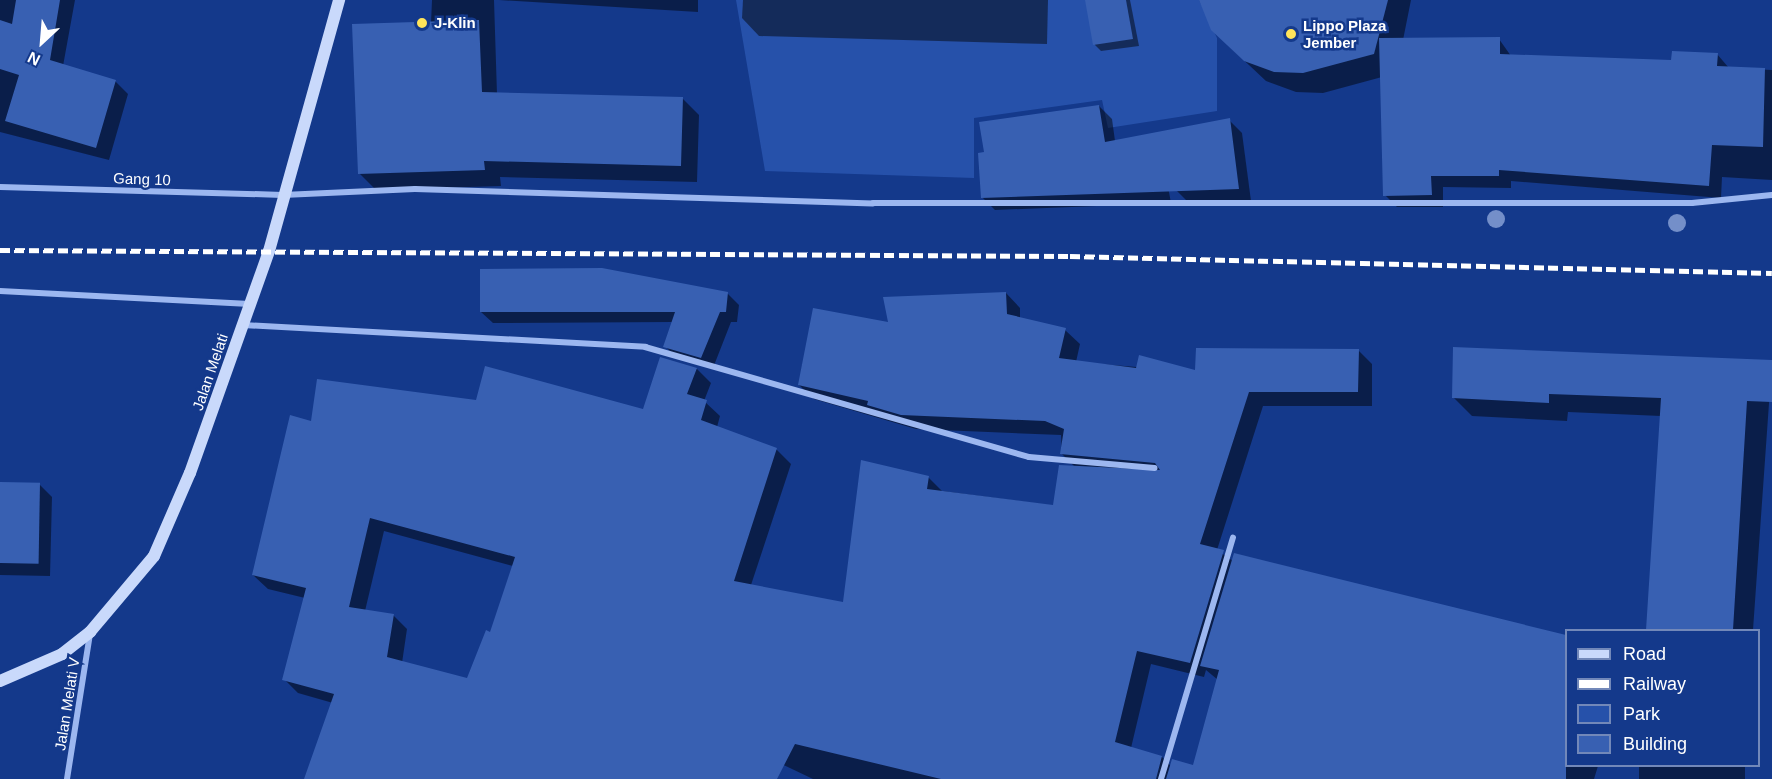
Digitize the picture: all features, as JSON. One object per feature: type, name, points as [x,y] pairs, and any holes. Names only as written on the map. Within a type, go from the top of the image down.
[{"type":"main road","name":"Jalan Melati","points":[[0,681],[62,654],[90,632],[154,556],[190,473],[250,304],[339,0]]},
{"type":"street","name":"Gang 10","points":[[0,187],[283,195],[415,189],[763,201],[1086,203],[1692,203],[1772,195]]},
{"type":"street","points":[[0,291],[250,304]]},
{"type":"street","points":[[243,325],[645,347],[1029,457],[1155,468]]},
{"type":"street","points":[[1161,779],[1233,537]]},
{"type":"street","name":"Jalan Melati V","points":[[67,779],[90,632]]},
{"type":"green space","points":[[736,0],[1199,0],[1217,38],[1217,111],[1108,128],[1102,100],[974,118],[974,178],[765,171]]},
{"type":"building","points":[[16,0],[60,0],[50,60],[116,80],[96,148],[5,121],[19,75],[0,69],[0,20],[12,24]]},
{"type":"building","points":[[1085,0],[1126,0],[1133,39],[1093,45]]},
{"type":"building","name":"Lippo Plaza Jember","points":[[1199,0],[1388,0],[1374,54],[1303,73],[1274,72],[1244,61],[1211,30]]},
{"type":"building","points":[[479,20],[482,92],[683,97],[681,166],[484,161],[485,170],[358,174],[352,24]]},
{"type":"building","points":[[1500,37],[1500,54],[1671,60],[1672,51],[1718,53],[1717,66],[1765,68],[1763,147],[1712,145],[1709,186],[1499,170],[1499,176],[1431,176],[1432,195],[1383,196],[1379,38]]},
{"type":"building","points":[[1099,105],[1105,142],[1230,118],[1239,189],[981,198],[978,153],[984,152],[979,122]]},
{"type":"building","points":[[602,268],[728,292],[726,312],[720,312],[701,358],[663,347],[675,312],[480,312],[480,269]]},
{"type":"building","points":[[1006,292],[1007,314],[1066,328],[1059,358],[1136,368],[1139,355],[1195,370],[1196,348],[1359,349],[1358,392],[1249,392],[1200,544],[1224,550],[1190,663],[1137,651],[1115,742],[1162,756],[1156,779],[941,779],[795,744],[777,779],[304,779],[334,694],[282,680],[306,588],[252,575],[290,415],[311,421],[317,379],[476,400],[485,366],[643,409],[660,357],[697,368],[687,394],[707,400],[701,420],[777,448],[734,581],[843,602],[861,460],[929,476],[927,489],[1053,505],[1059,465],[1160,470],[1155,463],[1060,454],[1064,429],[1045,421],[901,415],[867,405],[868,401],[798,385],[813,308],[888,322],[883,297]],"holes":[[[370,518],[515,557],[490,632],[486,630],[467,678],[387,657],[394,614],[349,607]]]},
{"type":"building","points":[[1453,347],[1772,360],[1772,402],[1747,401],[1733,629],[1646,629],[1661,398],[1549,394],[1549,403],[1452,398]]},
{"type":"building","points":[[0,482],[40,483],[39,564],[0,563]]},
{"type":"building","points":[[1234,553],[1565,635],[1566,779],[1166,779],[1172,759],[1193,765],[1219,670],[1200,666]]},
{"type":"railway","points":[[0,250],[1070,256],[1772,273]]},
{"type":"place","name":"J-Klin","points":[[422,23]]},
{"type":"place","name":"Lippo Plaza Jember","points":[[1291,34]]}]
